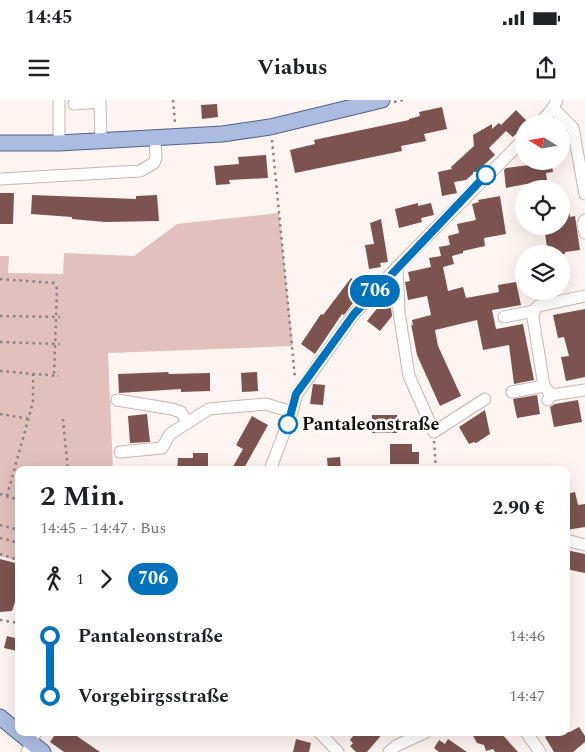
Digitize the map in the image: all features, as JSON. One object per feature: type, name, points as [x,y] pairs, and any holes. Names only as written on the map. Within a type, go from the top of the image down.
[{"type":"main road","points":[[0,143],[222,134],[270,127],[382,100]]},
{"type":"main road","points":[[0,717],[15,729]]},
{"type":"main road","points":[[31,742],[43,752]]},
{"type":"street","points":[[59,100],[59,142]]},
{"type":"street","points":[[74,104],[100,102],[101,140]]},
{"type":"street","points":[[546,115],[555,104],[572,128],[585,194]]},
{"type":"street","points":[[0,179],[80,176],[140,170],[154,163],[156,158],[155,138]]},
{"type":"street","points":[[272,466],[292,412],[296,394],[354,314],[397,267],[515,148]]},
{"type":"street","points":[[585,220],[585,234]]},
{"type":"street","points":[[397,267],[399,312],[409,376],[434,432],[485,399]]},
{"type":"street","points":[[547,394],[533,318],[534,311],[538,306],[585,296]]},
{"type":"street","points":[[504,317],[534,311]]},
{"type":"street","points":[[512,392],[547,394],[585,390]]},
{"type":"street","points":[[117,400],[172,409],[181,412],[187,422]]},
{"type":"street","points":[[120,452],[162,448],[170,434],[210,409],[266,404],[292,412]]},
{"type":"street","points":[[570,541],[585,545]]},
{"type":"street","points":[[323,736],[338,752]]},
{"type":"street","points":[[389,752],[396,746],[417,736]]},
{"type":"street","points":[[529,736],[540,752]]},
{"type":"path","points":[[173,100],[176,137]]},
{"type":"path","points":[[270,127],[296,394]]},
{"type":"path","points":[[0,279],[54,282],[57,289],[58,317],[58,344],[54,375]]},
{"type":"path","points":[[0,316],[58,317]]},
{"type":"path","points":[[0,342],[58,344]]},
{"type":"path","points":[[0,370],[59,376]]},
{"type":"path","points":[[16,466],[33,402],[33,374]]},
{"type":"path","points":[[0,414],[29,419]]},
{"type":"path","points":[[63,419],[68,466]]},
{"type":"path","points":[[434,432],[436,466]]},
{"type":"path","points":[[7,496],[15,468]]},
{"type":"path","points":[[0,494],[15,499]]},
{"type":"path","points":[[0,525],[15,529]]},
{"type":"path","points":[[0,538],[15,541]]},
{"type":"path","points":[[0,554],[15,559]]},
{"type":"path","points":[[0,620],[15,624]]},
{"type":"shaded area","points":[[279,213],[293,346],[108,353],[113,466],[15,466],[15,560],[0,556],[0,256],[9,256],[8,273],[63,274],[64,253],[134,256],[177,224]]},
{"type":"building","points":[[217,104],[218,117],[202,119],[201,105]]},
{"type":"building","points":[[442,107],[447,129],[424,134],[426,141],[401,146],[402,151],[295,173],[290,150],[315,144],[314,140],[409,120],[420,116],[419,112]]},
{"type":"building","points":[[516,110],[521,115],[515,115],[515,135],[513,137],[506,131],[489,148],[495,155],[466,180],[454,182],[457,193],[442,196],[438,172],[452,169],[451,167],[474,146],[473,135],[492,124],[492,129],[499,123],[501,125]]},
{"type":"building","points":[[266,155],[268,178],[229,180],[230,184],[216,185],[214,166],[239,164],[238,157]]},
{"type":"building","points":[[515,167],[515,170],[553,170],[553,172],[546,173],[547,180],[515,180],[515,186],[506,188],[504,170]]},
{"type":"building","points":[[0,193],[14,193],[13,224],[0,224]]},
{"type":"building","points":[[32,195],[136,199],[136,196],[157,195],[159,221],[105,222],[31,214]]},
{"type":"building","points":[[500,196],[506,234],[484,238],[485,246],[463,251],[463,253],[452,256],[454,264],[443,267],[448,291],[463,287],[466,298],[499,292],[498,285],[515,282],[515,300],[520,300],[521,305],[492,310],[496,329],[523,324],[534,380],[514,384],[509,345],[483,350],[477,320],[435,330],[438,346],[461,396],[440,406],[417,355],[411,324],[413,326],[412,320],[431,315],[427,296],[408,300],[405,282],[410,281],[408,272],[431,267],[429,258],[441,256],[439,247],[450,245],[448,236],[459,233],[457,224],[476,220],[472,204],[479,202],[478,200]]},
{"type":"building","points":[[418,203],[418,206],[431,203],[434,215],[421,218],[422,222],[399,228],[395,209]]},
{"type":"building","points":[[575,216],[580,250],[570,251],[570,245],[547,245],[545,235],[570,235],[570,217]]},
{"type":"building","points":[[381,219],[388,262],[380,263],[381,267],[369,269],[365,245],[374,244],[370,223]]},
{"type":"building","points":[[351,278],[364,288],[344,315],[342,314],[315,354],[301,344],[321,314],[323,315]]},
{"type":"building","points":[[383,301],[391,308],[392,316],[380,331],[367,321]]},
{"type":"building","points":[[585,309],[585,377],[566,381],[561,357],[569,356],[564,337],[558,338],[553,315]]},
{"type":"building","points":[[168,372],[169,374],[210,373],[210,391],[181,392],[181,389],[119,393],[118,374]]},
{"type":"building","points":[[257,372],[258,391],[242,392],[241,373]]},
{"type":"building","points":[[313,384],[325,385],[323,405],[310,404]]},
{"type":"building","points":[[537,395],[540,414],[517,418],[513,399]]},
{"type":"building","points":[[578,400],[582,422],[554,427],[550,407],[555,404]]},
{"type":"building","points":[[485,410],[490,434],[476,443],[469,444],[459,427]]},
{"type":"building","points":[[147,414],[150,442],[130,443],[128,416]]},
{"type":"building","points":[[372,415],[397,415],[397,433],[372,433]]},
{"type":"building","points":[[252,416],[268,425],[245,466],[233,466],[243,449],[236,445]]},
{"type":"building","points":[[390,444],[412,444],[412,452],[419,452],[419,464],[390,464]]},
{"type":"building","points":[[193,453],[208,453],[208,466],[177,466],[178,458],[193,458]]},
{"type":"building","points":[[340,457],[341,466],[328,466],[327,458]]},
{"type":"building","points":[[575,492],[578,505],[585,504],[585,527],[570,529],[570,493]]},
{"type":"building","points":[[570,551],[585,554],[585,573],[570,570]]},
{"type":"building","points":[[0,559],[15,563],[15,602],[12,611],[0,612]]},
{"type":"building","points":[[7,636],[15,638],[15,651],[4,648]]},
{"type":"building","points":[[579,727],[585,736],[585,742],[573,752],[554,752],[545,737],[570,736],[570,732]]},
{"type":"building","points":[[54,736],[77,736],[100,752],[64,752],[50,742]]},
{"type":"building","points":[[353,736],[381,736],[367,752],[356,752],[350,746],[353,743],[350,740]]},
{"type":"building","points":[[473,736],[504,736],[518,752],[495,752],[493,749],[486,751],[484,745],[477,743]]},
{"type":"building","points":[[296,739],[311,743],[309,752],[293,752]]},
{"type":"building","points":[[448,739],[467,752],[439,752],[434,748],[439,740],[445,744]]},
{"type":"bus line","name":"706","points":[[288,424],[296,394],[354,314],[486,175]]},
{"type":"place","name":"Pantaleonstraße","points":[[288,424]]}]
